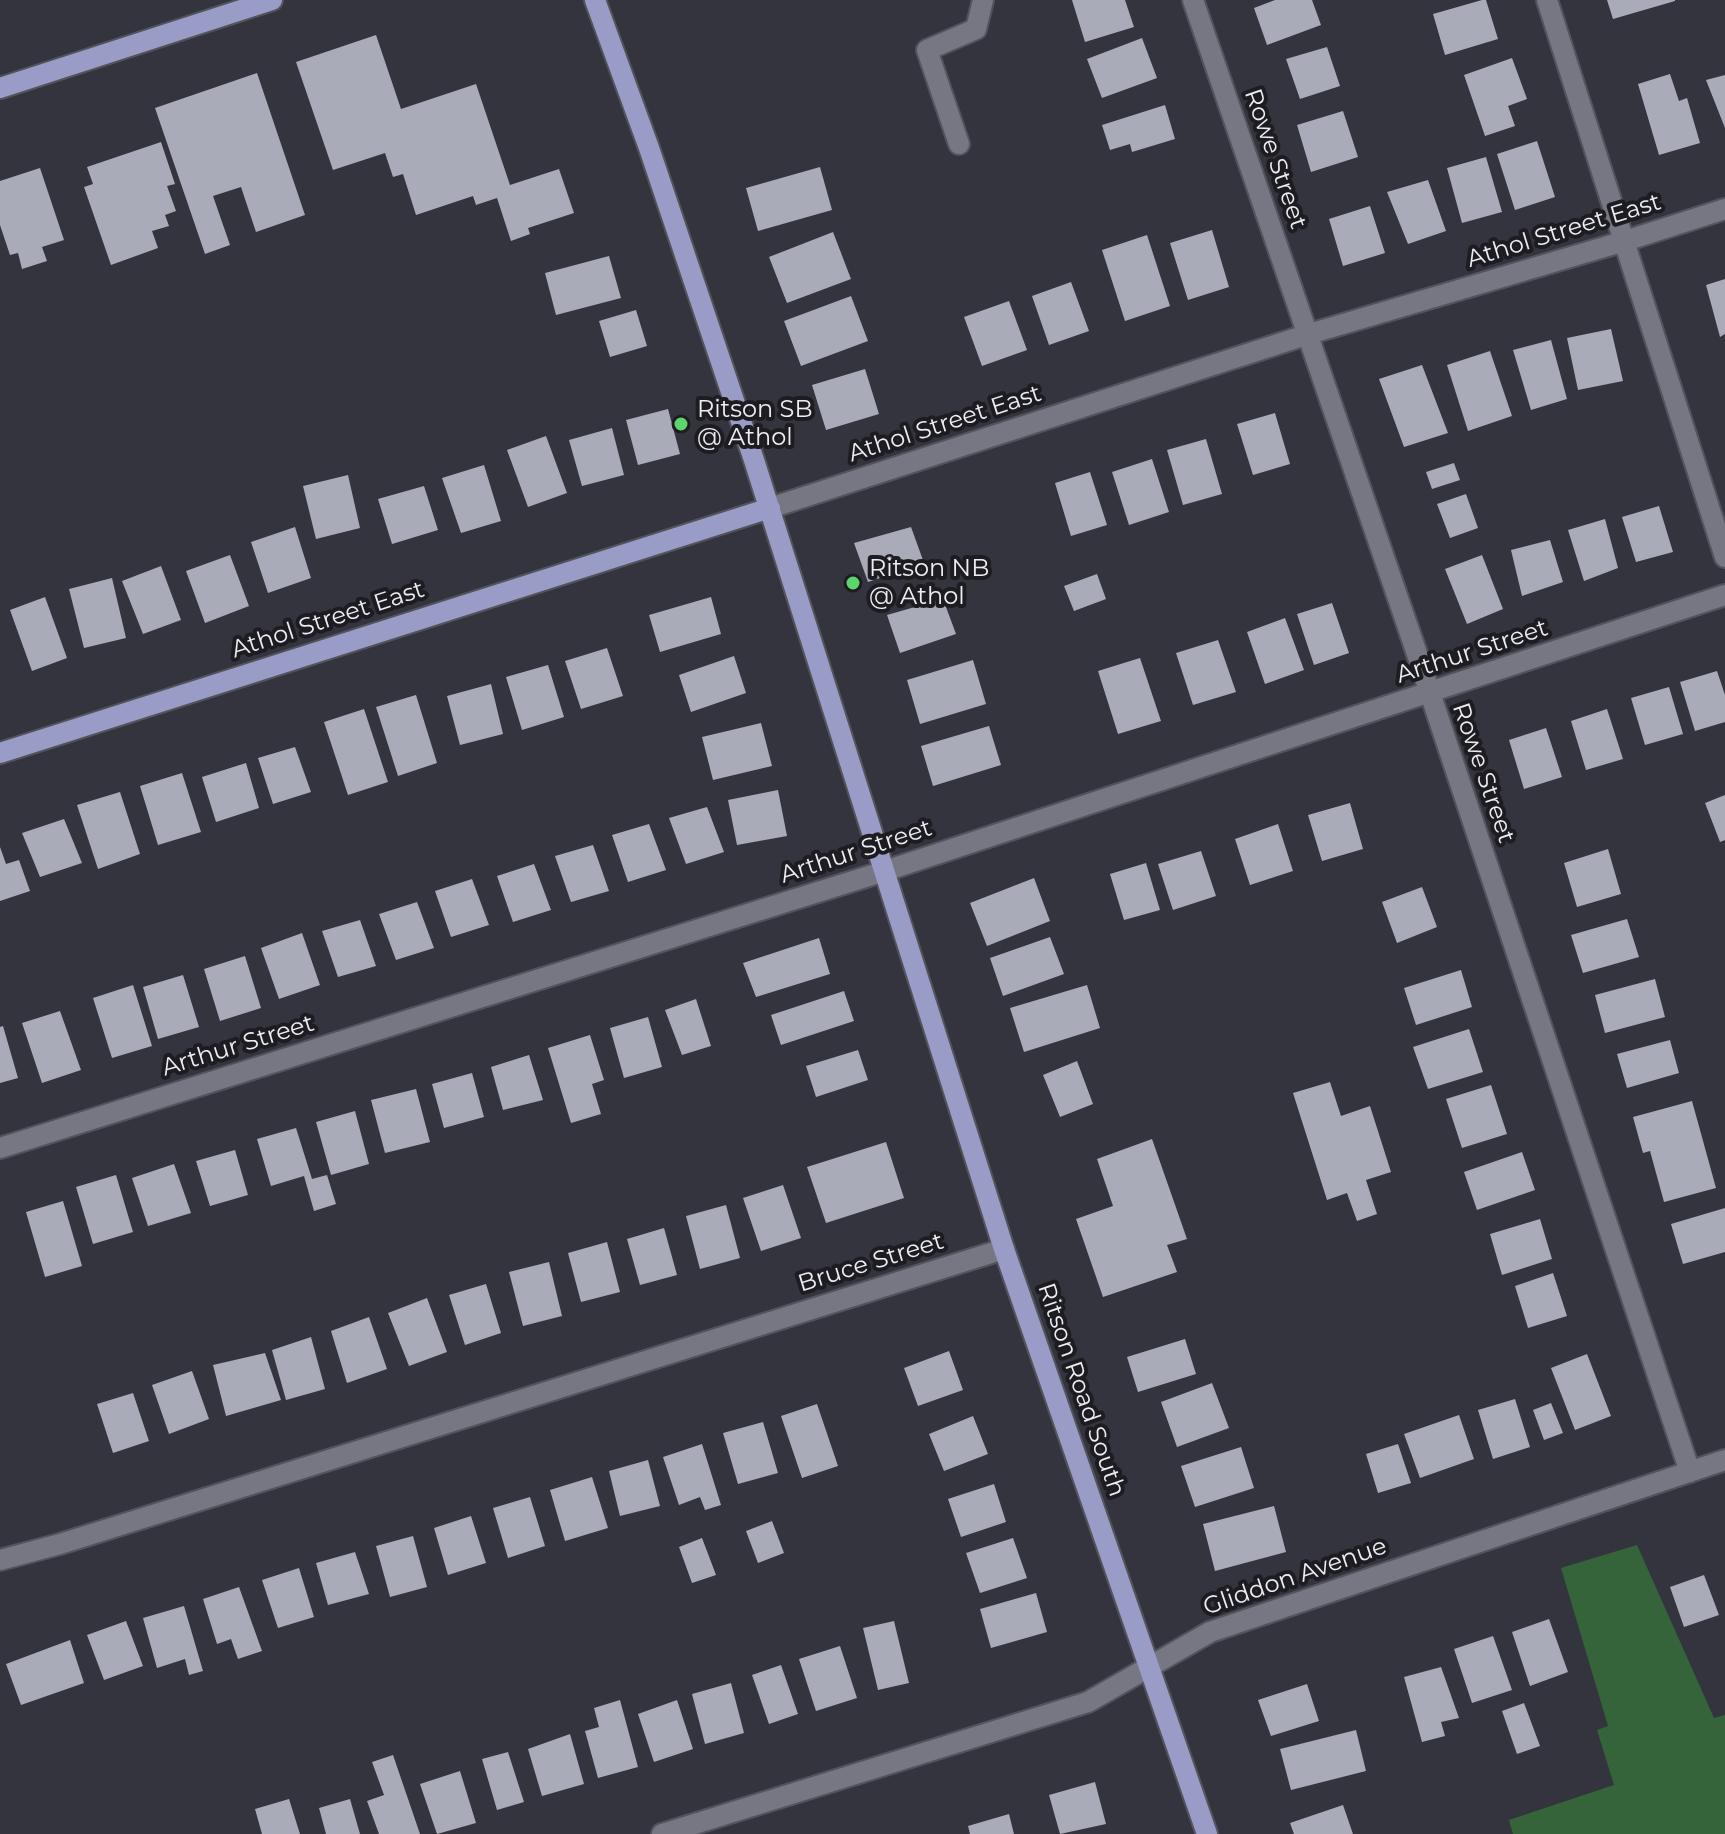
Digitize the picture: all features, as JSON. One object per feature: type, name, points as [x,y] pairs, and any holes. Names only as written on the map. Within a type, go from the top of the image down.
[{"type":"main road","points":[[0,88],[272,0]]},
{"type":"main road","name":"Ritson Road South","points":[[595,0],[649,148],[770,508],[1004,1249],[1207,1834]]},
{"type":"main road","name":"Athol Street East","points":[[0,753],[770,508]]},
{"type":"street","points":[[959,144],[927,50],[976,29],[983,0]]},
{"type":"street","name":"Rowe Street","points":[[1193,0],[1309,334],[1690,1472]]},
{"type":"street","points":[[1547,0],[1725,557]]},
{"type":"street","name":"Athol Street East","points":[[770,508],[1309,334],[1725,209]]},
{"type":"street","name":"Arthur Street","points":[[0,1148],[885,871],[1725,595]]},
{"type":"street","name":"Bruce Street","points":[[0,1560],[1004,1249]]},
{"type":"street","name":"Gliddon Avenue","points":[[662,1834],[722,1825],[1088,1702],[1210,1632],[1725,1460]]},
{"type":"green space","points":[[1637,1545],[1714,1718],[1725,1715],[1725,1834],[1513,1834],[1509,1820],[1614,1785],[1597,1730],[1608,1726],[1561,1568]]},
{"type":"building","points":[[1072,0],[1125,0],[1134,27],[1085,42]]},
{"type":"building","points":[[1275,0],[1312,0],[1321,25],[1267,45],[1254,8]]},
{"type":"building","points":[[1486,0],[1498,39],[1445,55],[1433,14]]},
{"type":"building","points":[[1607,0],[1675,0],[1675,1],[1613,19]]},
{"type":"building","points":[[376,35],[401,109],[476,84],[510,185],[559,169],[574,213],[528,228],[530,234],[511,241],[497,198],[476,205],[473,196],[416,215],[403,174],[393,177],[385,153],[333,170],[296,62]]},
{"type":"building","points":[[1142,38],[1157,78],[1102,98],[1087,59]]},
{"type":"building","points":[[1327,47],[1340,86],[1300,99],[1286,59]]},
{"type":"building","points":[[1512,58],[1527,99],[1508,106],[1515,126],[1485,136],[1464,75]]},
{"type":"building","points":[[257,73],[305,215],[256,232],[241,187],[213,196],[230,245],[205,254],[155,108]]},
{"type":"building","points":[[1670,74],[1679,101],[1687,98],[1700,143],[1659,155],[1638,84]]},
{"type":"building","points":[[1725,75],[1725,128],[1706,80]]},
{"type":"building","points":[[1165,105],[1175,139],[1132,152],[1130,144],[1110,150],[1102,125]]},
{"type":"building","points":[[1343,111],[1358,157],[1311,172],[1297,125]]},
{"type":"building","points":[[1537,141],[1555,197],[1515,210],[1497,154]]},
{"type":"building","points":[[161,142],[175,184],[167,186],[176,211],[165,215],[169,226],[152,231],[158,248],[111,265],[84,187],[93,184],[87,167]]},
{"type":"building","points":[[1486,157],[1502,212],[1462,223],[1447,168]]},
{"type":"building","points":[[820,167],[832,210],[758,231],[746,188]]},
{"type":"building","points":[[40,168],[64,240],[42,247],[47,261],[22,269],[18,253],[10,255],[0,225],[0,181]]},
{"type":"building","points":[[1428,180],[1446,231],[1408,244],[1387,192]]},
{"type":"building","points":[[1370,206],[1385,253],[1343,266],[1329,219]]},
{"type":"building","points":[[1212,230],[1229,287],[1188,300],[1170,243]]},
{"type":"building","points":[[833,232],[851,279],[787,303],[769,257]]},
{"type":"building","points":[[1147,235],[1170,306],[1125,321],[1102,250]]},
{"type":"building","points":[[609,256],[621,298],[556,315],[545,273]]},
{"type":"building","points":[[1725,279],[1725,334],[1720,337],[1706,285]]},
{"type":"building","points":[[1071,282],[1089,331],[1049,345],[1032,296]]},
{"type":"building","points":[[851,296],[868,341],[801,366],[784,321]]},
{"type":"building","points":[[1009,301],[1027,350],[982,366],[964,317]]},
{"type":"building","points":[[636,310],[647,346],[610,357],[599,321]]},
{"type":"building","points":[[1611,329],[1623,381],[1578,390],[1567,338]]},
{"type":"building","points":[[1551,340],[1567,399],[1531,410],[1513,350]]},
{"type":"building","points":[[1490,351],[1512,416],[1468,431],[1447,365]]},
{"type":"building","points":[[1422,365],[1448,433],[1404,447],[1379,379]]},
{"type":"building","points":[[865,369],[879,414],[826,430],[812,385]]},
{"type":"building","points":[[668,409],[680,454],[638,465],[626,420]]},
{"type":"building","points":[[1275,413],[1290,464],[1253,475],[1237,424]]},
{"type":"building","points":[[612,428],[624,475],[582,486],[569,440]]},
{"type":"building","points":[[546,436],[567,493],[528,507],[507,450]]},
{"type":"building","points":[[1206,439],[1222,494],[1183,505],[1167,450]]},
{"type":"building","points":[[1152,459],[1169,512],[1129,525],[1112,472]]},
{"type":"building","points":[[1454,463],[1460,480],[1432,489],[1426,472]]},
{"type":"building","points":[[484,465],[501,521],[461,533],[442,478]]},
{"type":"building","points":[[1090,472],[1107,525],[1071,536],[1055,483]]},
{"type":"building","points":[[348,475],[360,528],[316,539],[303,486]]},
{"type":"building","points":[[424,486],[438,530],[392,544],[378,499]]},
{"type":"building","points":[[1466,494],[1478,528],[1450,538],[1437,504]]},
{"type":"building","points":[[1659,506],[1673,552],[1636,562],[1622,517]]},
{"type":"building","points":[[1605,519],[1618,568],[1584,581],[1568,530]]},
{"type":"building","points":[[295,527],[311,578],[268,593],[251,542]]},
{"type":"building","points":[[911,527],[924,563],[868,582],[854,543]]},
{"type":"building","points":[[1550,540],[1563,582],[1522,596],[1511,550]]},
{"type":"building","points":[[230,555],[249,606],[205,623],[186,571]]},
{"type":"building","points":[[1482,555],[1503,609],[1467,624],[1445,569]]},
{"type":"building","points":[[161,566],[181,620],[143,634],[122,581]]},
{"type":"building","points":[[1097,574],[1106,599],[1074,611],[1064,586]]},
{"type":"building","points":[[112,578],[126,638],[84,648],[69,589]]},
{"type":"building","points":[[45,597],[67,658],[32,671],[10,610]]},
{"type":"building","points":[[711,597],[721,634],[660,652],[649,615]]},
{"type":"building","points":[[943,599],[956,634],[900,653],[887,615]]},
{"type":"building","points":[[1332,603],[1349,653],[1314,665],[1297,614]]},
{"type":"building","points":[[1285,618],[1304,670],[1265,684],[1247,632]]},
{"type":"building","points":[[1218,640],[1236,692],[1193,705],[1176,653]]},
{"type":"building","points":[[607,648],[623,696],[581,709],[565,661]]},
{"type":"building","points":[[734,656],[746,693],[691,712],[679,675]]},
{"type":"building","points":[[1140,658],[1161,721],[1118,734],[1098,671]]},
{"type":"building","points":[[973,660],[986,704],[920,724],[907,680]]},
{"type":"building","points":[[548,665],[564,717],[522,730],[506,677]]},
{"type":"building","points":[[1717,671],[1725,695],[1725,722],[1695,731],[1680,682]]},
{"type":"building","points":[[491,684],[503,734],[460,745],[447,696]]},
{"type":"building","points":[[1669,687],[1683,734],[1645,745],[1631,698]]},
{"type":"building","points":[[416,695],[437,763],[398,776],[376,707]]},
{"type":"building","points":[[364,709],[388,782],[348,795],[324,722]]},
{"type":"building","points":[[1607,709],[1623,759],[1586,770],[1571,721]]},
{"type":"building","points":[[761,723],[772,766],[713,780],[702,737]]},
{"type":"building","points":[[989,726],[1001,765],[933,786],[921,746]]},
{"type":"building","points":[[1546,728],[1562,777],[1524,789],[1509,740]]},
{"type":"building","points":[[295,747],[311,792],[273,804],[258,758]]},
{"type":"building","points":[[246,763],[259,808],[216,822],[202,777]]},
{"type":"building","points":[[182,773],[201,832],[158,845],[140,786]]},
{"type":"building","points":[[778,790],[787,836],[737,845],[728,800]]},
{"type":"building","points":[[120,792],[140,854],[98,869],[77,805]]},
{"type":"building","points":[[1725,795],[1725,840],[1720,842],[1705,803]]},
{"type":"building","points":[[1350,803],[1363,849],[1322,861],[1308,815]]},
{"type":"building","points":[[707,807],[724,852],[686,864],[669,818]]},
{"type":"building","points":[[64,819],[82,863],[40,877],[22,833]]},
{"type":"building","points":[[649,824],[666,870],[628,882],[612,835]]},
{"type":"building","points":[[1278,824],[1293,871],[1250,885],[1235,839]]},
{"type":"building","points":[[593,845],[609,891],[571,902],[555,856]]},
{"type":"building","points":[[0,847],[6,864],[19,860],[30,891],[0,901]]},
{"type":"building","points":[[1608,849],[1621,894],[1577,907],[1564,863]]},
{"type":"building","points":[[1201,851],[1216,896],[1173,910],[1158,864]]},
{"type":"building","points":[[1146,863],[1160,910],[1124,920],[1110,874]]},
{"type":"building","points":[[534,864],[551,910],[513,922],[497,876]]},
{"type":"building","points":[[1034,878],[1050,921],[987,946],[970,903]]},
{"type":"building","points":[[472,879],[489,925],[451,937],[435,891]]},
{"type":"building","points":[[1422,887],[1437,927],[1397,943],[1382,902]]},
{"type":"building","points":[[417,902],[434,948],[396,960],[379,914]]},
{"type":"building","points":[[1627,919],[1639,957],[1583,973],[1571,935]]},
{"type":"building","points":[[360,920],[376,966],[338,977],[322,931]]},
{"type":"building","points":[[302,933],[320,985],[279,999],[261,948]]},
{"type":"building","points":[[1050,937],[1064,974],[1003,996],[990,958]]},
{"type":"building","points":[[819,938],[830,974],[756,997],[743,963]]},
{"type":"building","points":[[245,956],[261,1008],[220,1021],[204,969]]},
{"type":"building","points":[[1461,970],[1472,1007],[1416,1025],[1404,988]]},
{"type":"building","points":[[183,975],[199,1027],[158,1039],[143,987]]},
{"type":"building","points":[[1655,979],[1665,1017],[1605,1033],[1595,995]]},
{"type":"building","points":[[133,985],[152,1046],[112,1058],[93,998]]},
{"type":"building","points":[[1087,985],[1100,1028],[1024,1052],[1010,1008]]},
{"type":"building","points":[[844,991],[854,1021],[781,1045],[771,1015]]},
{"type":"building","points":[[696,999],[711,1046],[682,1055],[665,1010]]},
{"type":"building","points":[[60,1011],[81,1070],[42,1083],[22,1023]]},
{"type":"building","points":[[648,1017],[662,1067],[624,1078],[610,1028]]},
{"type":"building","points":[[3,1026],[18,1078],[0,1083],[0,1027]]},
{"type":"building","points":[[1469,1029],[1483,1072],[1428,1089],[1413,1047]]},
{"type":"building","points":[[590,1035],[604,1080],[592,1084],[601,1114],[571,1123],[548,1048]]},
{"type":"building","points":[[1670,1040],[1679,1073],[1627,1088],[1617,1054]]},
{"type":"building","points":[[858,1050],[868,1080],[816,1097],[806,1066]]},
{"type":"building","points":[[529,1055],[543,1100],[503,1110],[491,1067]]},
{"type":"building","points":[[1077,1061],[1093,1104],[1060,1117],[1043,1075]]},
{"type":"building","points":[[472,1073],[484,1117],[444,1128],[432,1084]]},
{"type":"building","points":[[1330,1082],[1341,1116],[1370,1106],[1391,1172],[1366,1180],[1377,1214],[1357,1221],[1347,1193],[1327,1200],[1293,1093]]},
{"type":"building","points":[[1491,1085],[1507,1134],[1462,1148],[1446,1099]]},
{"type":"building","points":[[416,1089],[430,1142],[385,1153],[371,1100]]},
{"type":"building","points":[[1692,1101],[1716,1188],[1664,1202],[1650,1151],[1643,1153],[1633,1117]]},
{"type":"building","points":[[355,1111],[369,1164],[331,1175],[316,1122]]},
{"type":"building","points":[[296,1128],[312,1179],[327,1175],[336,1204],[314,1211],[304,1176],[271,1186],[257,1139]]},
{"type":"building","points":[[1152,1139],[1187,1239],[1167,1245],[1177,1272],[1103,1297],[1076,1219],[1113,1206],[1097,1159]]},
{"type":"building","points":[[886,1142],[904,1198],[826,1223],[807,1167]]},
{"type":"building","points":[[235,1150],[248,1195],[210,1206],[196,1161]]},
{"type":"building","points":[[1522,1152],[1535,1190],[1477,1210],[1464,1172]]},
{"type":"building","points":[[174,1164],[191,1213],[148,1226],[132,1178]]},
{"type":"building","points":[[116,1175],[133,1232],[93,1244],[76,1187]]},
{"type":"building","points":[[783,1185],[801,1238],[761,1251],[743,1198]]},
{"type":"building","points":[[63,1201],[82,1266],[45,1277],[26,1212]]},
{"type":"building","points":[[726,1205],[740,1258],[700,1269],[686,1216]]},
{"type":"building","points":[[1725,1208],[1725,1252],[1683,1264],[1671,1224]]},
{"type":"building","points":[[1540,1219],[1552,1259],[1502,1275],[1490,1234]]},
{"type":"building","points":[[664,1228],[677,1275],[640,1285],[627,1239]]},
{"type":"building","points":[[607,1242],[620,1292],[581,1302],[568,1253]]},
{"type":"building","points":[[549,1262],[562,1316],[523,1326],[509,1272]]},
{"type":"building","points":[[1553,1273],[1567,1316],[1528,1328],[1515,1286]]},
{"type":"building","points":[[486,1284],[501,1333],[465,1345],[449,1295]]},
{"type":"building","points":[[427,1298],[447,1352],[409,1366],[388,1313]]},
{"type":"building","points":[[369,1317],[387,1369],[347,1383],[331,1331]]},
{"type":"building","points":[[311,1337],[325,1389],[286,1400],[272,1350]]},
{"type":"building","points":[[1185,1339],[1196,1374],[1138,1392],[1127,1357]]},
{"type":"building","points":[[949,1351],[963,1390],[918,1406],[904,1368]]},
{"type":"building","points":[[265,1353],[281,1400],[226,1416],[213,1365]]},
{"type":"building","points":[[1587,1354],[1611,1416],[1575,1430],[1551,1368]]},
{"type":"building","points":[[192,1371],[209,1419],[169,1434],[152,1385]]},
{"type":"building","points":[[1212,1383],[1229,1428],[1177,1447],[1161,1402]]},
{"type":"building","points":[[133,1393],[149,1441],[113,1453],[97,1404]]},
{"type":"building","points":[[1515,1399],[1530,1447],[1493,1459],[1478,1410]]},
{"type":"building","points":[[1551,1403],[1563,1433],[1544,1440],[1533,1410]]},
{"type":"building","points":[[817,1404],[838,1466],[802,1478],[781,1416]]},
{"type":"building","points":[[1459,1415],[1474,1459],[1420,1478],[1404,1434]]},
{"type":"building","points":[[973,1416],[988,1454],[944,1471],[929,1434]]},
{"type":"building","points":[[763,1422],[778,1473],[738,1484],[723,1433]]},
{"type":"building","points":[[702,1444],[721,1505],[705,1510],[700,1497],[679,1505],[663,1457]]},
{"type":"building","points":[[1398,1444],[1411,1483],[1378,1493],[1366,1454]]},
{"type":"building","points":[[1241,1447],[1254,1488],[1195,1507],[1181,1466]]},
{"type":"building","points":[[648,1460],[660,1506],[620,1516],[609,1471]]},
{"type":"building","points":[[592,1477],[608,1528],[565,1541],[550,1490]]},
{"type":"building","points":[[994,1484],[1006,1522],[961,1537],[948,1499]]},
{"type":"building","points":[[530,1497],[545,1546],[508,1558],[493,1508]]},
{"type":"building","points":[[1274,1506],[1286,1552],[1215,1571],[1203,1524]]},
{"type":"building","points":[[471,1516],[486,1563],[448,1575],[434,1528]]},
{"type":"building","points":[[772,1521],[784,1553],[758,1563],[746,1531]]},
{"type":"building","points":[[413,1536],[427,1587],[390,1597],[376,1546]]},
{"type":"building","points":[[702,1538],[716,1575],[692,1583],[679,1547]]},
{"type":"building","points":[[1013,1538],[1027,1578],[980,1593],[966,1553]]},
{"type":"building","points":[[355,1552],[369,1594],[328,1605],[316,1563]]},
{"type":"building","points":[[299,1568],[314,1617],[278,1628],[262,1580]]},
{"type":"building","points":[[1704,1575],[1719,1615],[1684,1627],[1670,1587]]},
{"type":"building","points":[[239,1587],[262,1651],[238,1659],[231,1639],[217,1644],[203,1599]]},
{"type":"building","points":[[1036,1593],[1047,1632],[991,1648],[980,1609]]},
{"type":"building","points":[[184,1606],[203,1671],[189,1675],[185,1659],[157,1668],[143,1618]]},
{"type":"building","points":[[1549,1619],[1568,1672],[1530,1686],[1512,1632]]},
{"type":"building","points":[[126,1621],[143,1666],[104,1680],[87,1635]]},
{"type":"building","points":[[894,1621],[909,1683],[878,1690],[863,1628]]},
{"type":"building","points":[[1493,1636],[1512,1690],[1472,1703],[1454,1649]]},
{"type":"building","points":[[70,1640],[84,1683],[21,1705],[6,1664]]},
{"type":"building","points":[[840,1646],[857,1698],[816,1711],[799,1659]]},
{"type":"building","points":[[781,1665],[798,1714],[769,1724],[752,1675]]},
{"type":"building","points":[[1441,1667],[1459,1718],[1441,1722],[1445,1736],[1422,1742],[1404,1677]]},
{"type":"building","points":[[731,1683],[744,1733],[705,1744],[692,1694]]},
{"type":"building","points":[[1307,1684],[1319,1721],[1271,1736],[1258,1700]]},
{"type":"building","points":[[620,1700],[638,1767],[598,1778],[585,1731],[599,1727],[594,1708]]},
{"type":"building","points":[[677,1700],[693,1749],[654,1762],[638,1714]]},
{"type":"building","points":[[1524,1703],[1540,1746],[1517,1754],[1502,1711]]},
{"type":"building","points":[[1356,1730],[1366,1771],[1291,1790],[1280,1749]]},
{"type":"building","points":[[570,1734],[584,1784],[542,1796],[528,1749]]},
{"type":"building","points":[[508,1752],[524,1802],[497,1810],[482,1759]]},
{"type":"building","points":[[393,1755],[420,1834],[379,1834],[367,1801],[384,1795],[372,1762]]},
{"type":"building","points":[[460,1771],[476,1823],[437,1834],[420,1784]]},
{"type":"building","points":[[1095,1782],[1106,1824],[1060,1834],[1049,1795]]},
{"type":"building","points":[[289,1799],[300,1834],[262,1834],[255,1809]]},
{"type":"building","points":[[350,1799],[360,1834],[326,1834],[319,1808]]},
{"type":"building","points":[[1343,1805],[1353,1834],[1294,1834],[1290,1823]]},
{"type":"building","points":[[1009,1814],[1014,1834],[970,1834],[968,1826]]},
{"type":"place","name":"Ritson SB @ Athol","points":[[681,424]]},
{"type":"place","name":"Ritson NB @ Athol","points":[[853,583]]}]
